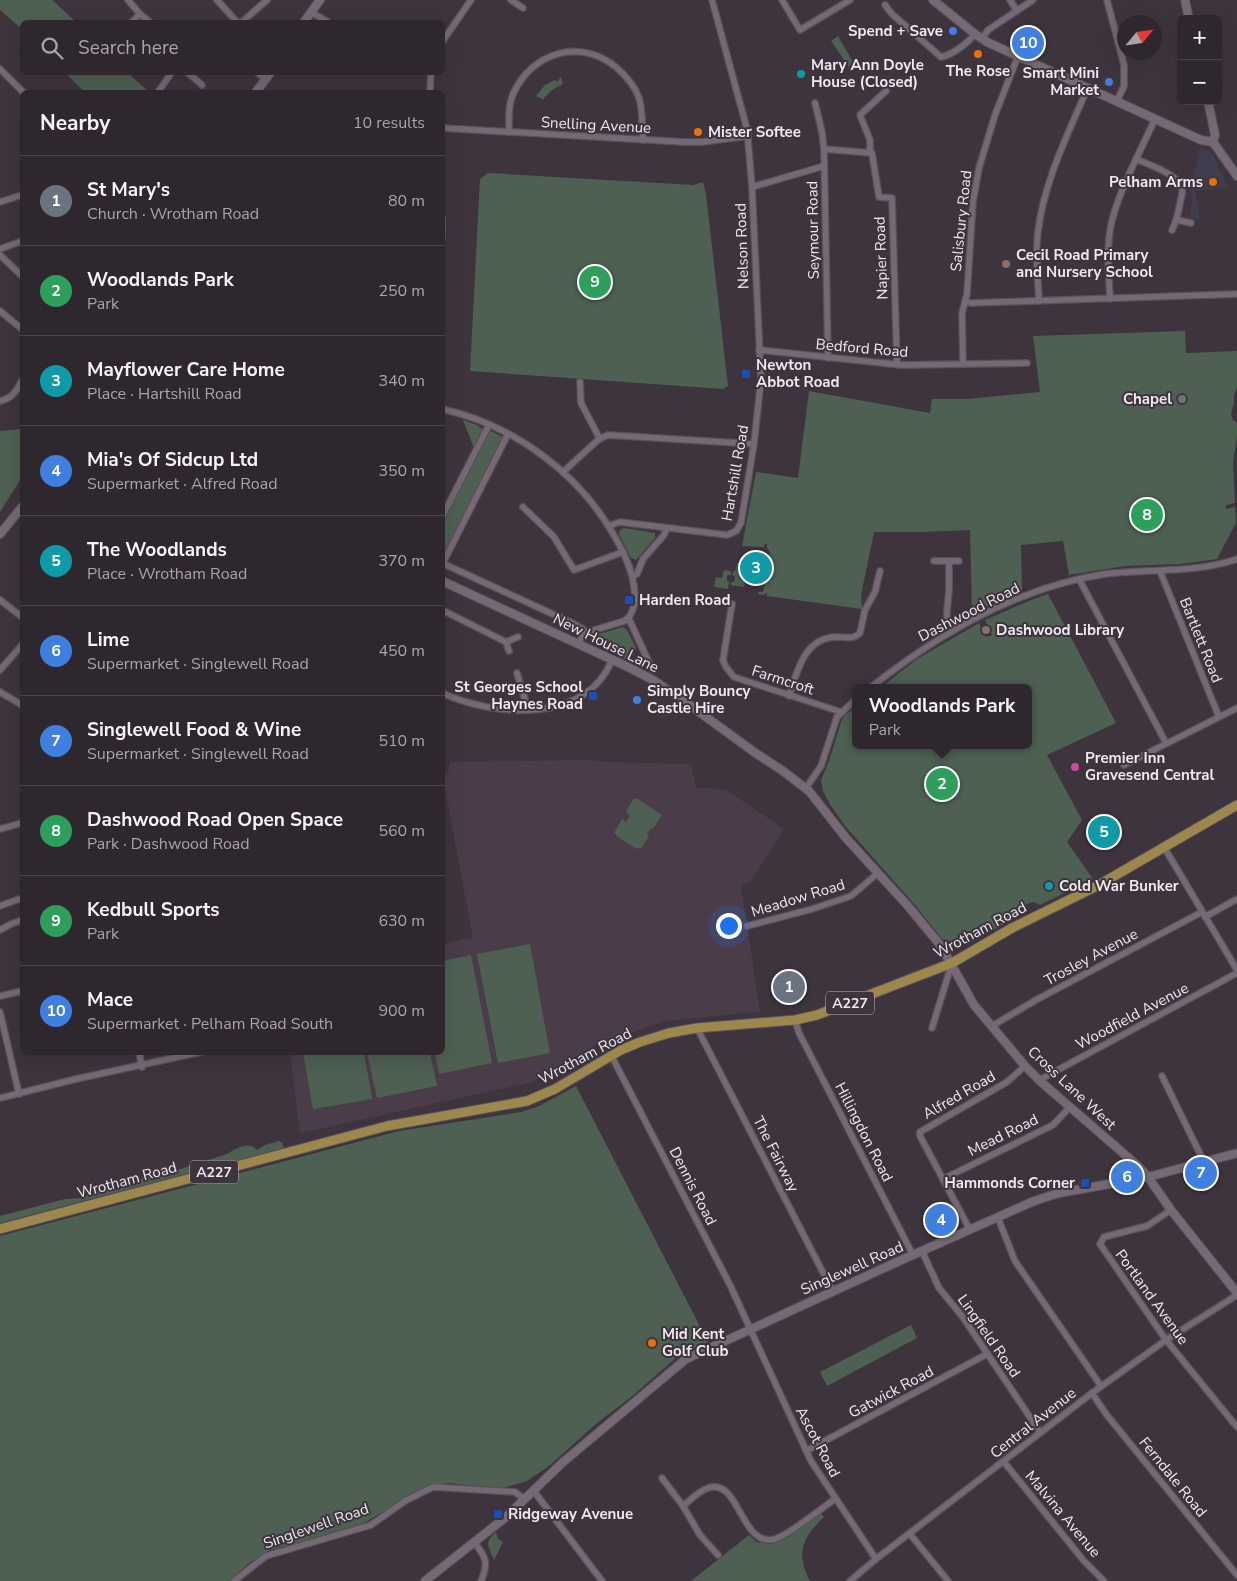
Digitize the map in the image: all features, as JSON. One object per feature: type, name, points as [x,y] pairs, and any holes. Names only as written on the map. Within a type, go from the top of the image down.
[{"type":"main road","name":"Wrotham Road","points":[[0,1228],[378,1129],[524,1102],[550,1091],[611,1056],[647,1040],[697,1028],[795,1020],[817,1015],[952,963],[998,935],[1088,890],[1237,805]]},
{"type":"street","points":[[128,0],[148,20]]},
{"type":"street","points":[[217,0],[235,20]]},
{"type":"street","points":[[244,20],[267,0]]},
{"type":"street","points":[[305,20],[320,0]]},
{"type":"street","points":[[445,38],[471,0]]},
{"type":"street","points":[[511,0],[523,8]]},
{"type":"street","points":[[712,0],[748,136],[752,187]]},
{"type":"street","points":[[782,0],[800,30],[850,0]]},
{"type":"street","points":[[934,0],[978,37],[1201,140],[1213,142],[1237,176]]},
{"type":"street","points":[[1010,0],[1017,11]]},
{"type":"street","points":[[885,5],[891,13],[940,56],[944,57],[1034,0]]},
{"type":"street","points":[[1107,0],[1124,65],[1124,86],[1117,101]]},
{"type":"street","points":[[1185,0],[1188,15]]},
{"type":"street","points":[[311,12],[325,20]]},
{"type":"street","points":[[134,20],[140,14]]},
{"type":"street","points":[[509,132],[509,110],[512,96],[521,78],[547,56],[568,50],[592,53],[610,62],[628,77],[639,98],[643,140]]},
{"type":"street","name":"Salisbury Road","points":[[963,364],[962,313],[965,301],[973,202],[979,168],[995,115],[1018,56]]},
{"type":"street","points":[[0,69],[21,90]]},
{"type":"street","points":[[159,90],[170,75]]},
{"type":"street","points":[[190,75],[202,86]]},
{"type":"street","points":[[430,90],[431,75]]},
{"type":"street","points":[[258,90],[268,76]]},
{"type":"street","points":[[1039,301],[1037,239],[1041,212],[1052,172],[1088,87]]},
{"type":"street","points":[[824,149],[870,152],[870,140],[860,115],[886,91]]},
{"type":"street","name":"Seymour Road","points":[[814,103],[822,132],[824,149],[828,358]]},
{"type":"street","points":[[1209,105],[1215,135],[1213,142]]},
{"type":"street","points":[[1110,299],[1108,252],[1111,226],[1136,159],[1155,118]]},
{"type":"street","name":"Snelling Avenue","points":[[445,128],[696,142],[748,136]]},
{"type":"street","name":"Napier Road","points":[[870,152],[874,155],[880,197],[892,198],[898,364]]},
{"type":"street","points":[[1136,159],[1179,180],[1182,189],[1177,220],[1172,230]]},
{"type":"street","name":"Nelson Road","points":[[761,379],[752,187],[824,166]]},
{"type":"street","points":[[0,202],[20,197]]},
{"type":"street","points":[[1177,220],[1191,222]]},
{"type":"street","points":[[0,249],[20,241]]},
{"type":"street","points":[[0,256],[20,274]]},
{"type":"street","points":[[965,301],[971,303],[1237,294]]},
{"type":"street","points":[[0,311],[20,326]]},
{"type":"street","name":"Bedford Road","points":[[759,350],[898,364],[1027,363]]},
{"type":"street","name":"Hartshill Road","points":[[608,526],[620,522],[725,535],[732,534],[737,530],[741,523],[754,444],[761,379]]},
{"type":"street","points":[[580,382],[581,403],[600,438]]},
{"type":"street","points":[[0,401],[9,398],[15,393],[20,384]]},
{"type":"street","points":[[445,410],[489,424],[508,434],[529,446],[563,472],[587,497],[608,526],[623,552],[633,576],[634,600],[629,619],[586,632],[581,636],[578,643]]},
{"type":"street","points":[[445,511],[489,424]]},
{"type":"street","points":[[445,559],[508,434]]},
{"type":"street","points":[[563,472],[605,435],[615,434],[754,444]]},
{"type":"street","points":[[523,507],[554,537],[574,570],[623,552]]},
{"type":"street","points":[[0,534],[20,509]]},
{"type":"street","points":[[633,576],[637,574],[643,559],[664,535],[667,528]]},
{"type":"street","name":"Dashwood Road","points":[[875,684],[905,660],[954,630],[1017,599],[1043,590],[1079,580],[1124,572],[1201,568],[1237,559]]},
{"type":"street","points":[[934,561],[959,560]]},
{"type":"street","points":[[949,561],[949,590],[946,611],[954,630]]},
{"type":"street","name":"New House Lane","points":[[445,564],[583,628],[586,632]]},
{"type":"street","points":[[789,696],[801,662],[810,649],[827,638],[852,638],[860,633],[865,610],[875,592],[880,571]]},
{"type":"street","name":"Bartlett Road","points":[[1160,571],[1219,717]]},
{"type":"street","points":[[1079,580],[1166,743]]},
{"type":"street","name":"New House Lane","points":[[445,582],[645,676],[806,788],[846,838],[925,926],[952,963]]},
{"type":"street","points":[[0,600],[20,615]]},
{"type":"street","name":"Farmcroft","points":[[732,604],[723,660],[734,677],[841,712]]},
{"type":"street","points":[[445,612],[506,642],[509,651]]},
{"type":"street","name":"New House Lane","points":[[629,619],[652,669]]},
{"type":"street","points":[[506,642],[518,637]]},
{"type":"street","points":[[0,670],[20,647]]},
{"type":"street","points":[[445,694],[478,706],[500,709],[528,710],[556,705],[582,696],[594,687],[607,672],[612,660]]},
{"type":"street","points":[[517,673],[528,710]]},
{"type":"street","points":[[0,692],[20,704]]},
{"type":"street","points":[[806,788],[821,766],[834,722],[841,712],[852,702]]},
{"type":"street","points":[[1124,765],[1237,708]]},
{"type":"street","points":[[0,829],[20,824]]},
{"type":"street","points":[[1164,847],[1237,971]]},
{"type":"street","name":"Meadow Road","points":[[747,926],[812,909],[851,896],[878,873]]},
{"type":"street","points":[[0,906],[20,899]]},
{"type":"street","name":"Trosley Avenue","points":[[992,1026],[1036,1000],[1203,914],[1237,899]]},
{"type":"street","points":[[0,930],[20,921]]},
{"type":"street","points":[[932,1028],[952,963]]},
{"type":"street","name":"Cross Lane West","points":[[952,963],[974,1004],[1025,1066],[1040,1082],[1138,1166],[1236,1292]]},
{"type":"street","name":"Woodfield Avenue","points":[[1040,1082],[1043,1078],[1237,971]]},
{"type":"street","points":[[0,996],[20,991]]},
{"type":"street","points":[[0,1012],[18,1094]]},
{"type":"street","name":"Hillingdon Road","points":[[795,1020],[799,1033],[913,1255]]},
{"type":"street","name":"The Fairway","points":[[697,1028],[833,1292]]},
{"type":"street","points":[[140,1055],[142,1066]]},
{"type":"street","points":[[0,1098],[76,1079],[188,1055]]},
{"type":"street","name":"Dennis Road","points":[[611,1056],[751,1329]]},
{"type":"street","name":"Alfred Road","points":[[970,1230],[920,1136],[920,1132],[1006,1082],[1025,1066]]},
{"type":"street","points":[[1162,1076],[1204,1162]]},
{"type":"street","name":"Mead Road","points":[[943,1179],[1053,1125],[1070,1107]]},
{"type":"street","name":"Singlewell Road","points":[[425,1581],[506,1517],[562,1463],[679,1363],[913,1255],[1034,1202],[1059,1193],[1148,1177],[1237,1153]]},
{"type":"street","name":"Portland Avenue","points":[[1171,1210],[1147,1226],[1104,1237],[1100,1240],[1100,1244],[1166,1340],[1237,1427]]},
{"type":"street","points":[[998,1218],[1015,1261],[1101,1386]]},
{"type":"street","name":"Lingfield Road","points":[[922,1251],[939,1288],[962,1316],[1040,1432]]},
{"type":"street","name":"Central Avenue","points":[[850,1581],[1101,1386],[1236,1292]]},
{"type":"street","name":"Ascot Road","points":[[751,1329],[806,1450],[835,1499],[876,1559]]},
{"type":"street","name":"Gatwick Road","points":[[806,1450],[987,1354]]},
{"type":"street","name":"Ferndale Road","points":[[1092,1393],[1106,1414],[1237,1575]]},
{"type":"street","name":"Malvina Avenue","points":[[1004,1462],[1084,1561],[1104,1581]]},
{"type":"street","points":[[662,1478],[683,1506],[700,1535],[718,1555]]},
{"type":"street","name":"Singlewell Road","points":[[234,1581],[266,1556],[371,1525],[405,1501],[433,1487],[515,1492],[524,1499]]},
{"type":"street","points":[[683,1506],[707,1489],[720,1489],[730,1495],[751,1531],[762,1539],[768,1540],[779,1537],[835,1499]]},
{"type":"street","points":[[534,1490],[602,1581]]},
{"type":"street","points":[[910,1534],[948,1581]]},
{"type":"street","points":[[474,1542],[483,1554],[486,1563],[481,1581]]},
{"type":"shaded area","points":[[1200,147],[1213,154],[1228,188],[1195,191],[1200,219],[1190,217],[1191,190]]},
{"type":"shaded area","points":[[587,760],[691,764],[696,788],[725,789],[784,829],[751,881],[741,886],[760,1012],[665,1021],[595,1045],[533,1082],[300,1133],[290,1055],[445,1055],[445,944],[473,937],[445,790],[445,772],[448,773],[450,762]]},
{"type":"green space","points":[[0,0],[52,0],[74,20],[20,20],[20,27],[0,10]]},
{"type":"green space","points":[[838,36],[853,62],[849,67],[831,41]]},
{"type":"green space","points":[[67,75],[130,75],[147,90],[83,90]]},
{"type":"green space","points":[[561,77],[563,84],[552,90],[544,100],[536,96],[545,85],[555,80],[557,82]]},
{"type":"green space","points":[[488,173],[693,185],[703,182],[706,194],[728,386],[723,389],[470,371],[480,179]]},
{"type":"green space","points":[[1185,331],[1186,353],[1237,351],[1237,388],[1234,394],[1231,414],[1233,420],[1237,423],[1233,462],[1235,503],[1226,505],[1226,509],[1235,507],[1236,523],[1217,559],[1181,564],[1125,566],[1069,575],[1063,541],[1021,545],[1022,590],[972,613],[970,530],[874,532],[861,595],[862,609],[767,596],[767,593],[763,595],[758,594],[758,592],[763,592],[770,552],[767,544],[764,544],[764,547],[742,546],[756,472],[798,478],[809,391],[930,413],[932,399],[967,399],[1040,392],[1033,336]]},
{"type":"green space","points":[[463,420],[482,429],[482,434],[474,448]]},
{"type":"green space","points":[[20,429],[20,480],[0,512],[0,431]]},
{"type":"green space","points":[[491,431],[503,437],[503,440],[445,553],[445,514],[487,434]]},
{"type":"green space","points":[[624,528],[655,533],[655,538],[636,560],[631,558],[619,534],[620,530]]},
{"type":"green space","points":[[737,563],[749,565],[744,587],[731,585],[731,582],[734,582],[735,576],[732,575]]},
{"type":"green space","points":[[724,570],[731,571],[731,575],[727,575],[727,581],[729,581],[728,589],[714,587],[716,577],[722,578]]},
{"type":"green space","points":[[1048,594],[1116,723],[1047,755],[1082,820],[1067,842],[1093,879],[1040,905],[1034,902],[1024,905],[1019,909],[1015,918],[967,945],[942,939],[916,906],[845,826],[823,791],[821,780],[841,722],[844,716],[852,710],[852,749],[1032,749],[1032,684],[885,684],[917,659],[979,623],[986,637],[992,635],[985,620]]},
{"type":"green space","points":[[623,627],[627,630],[636,648],[630,661],[590,641],[592,636]]},
{"type":"green space","points":[[634,798],[662,815],[653,829],[651,828],[647,834],[649,836],[641,849],[637,849],[614,833],[622,819],[626,822],[630,815],[626,812]]},
{"type":"green space","points":[[530,944],[550,1053],[498,1063],[477,954]]},
{"type":"green space","points":[[471,955],[492,1063],[439,1074],[435,1055],[445,1055],[445,961]]},
{"type":"green space","points":[[303,1055],[364,1055],[372,1099],[313,1109]]},
{"type":"green space","points":[[367,1055],[430,1055],[437,1086],[377,1098]]},
{"type":"green space","name":"Mid Kent Golf Club","points":[[576,1086],[708,1342],[677,1357],[630,1398],[597,1423],[549,1466],[527,1481],[500,1489],[449,1483],[430,1487],[404,1499],[356,1528],[270,1550],[248,1564],[229,1581],[0,1581],[0,1236],[399,1131],[521,1112],[537,1107]]},
{"type":"green space","points":[[279,1141],[284,1148],[0,1223],[0,1216],[65,1199],[83,1198],[95,1191],[122,1186],[149,1176],[171,1172],[227,1154],[242,1146],[254,1147],[257,1150],[265,1145]]},
{"type":"green space","points":[[911,1325],[917,1338],[827,1386],[820,1372]]},
{"type":"green space","points":[[821,1513],[824,1517],[806,1539],[802,1554],[805,1571],[810,1581],[691,1581],[749,1535],[756,1542],[772,1544]]},
{"type":"green space","points":[[496,1532],[498,1539],[503,1542],[494,1560],[488,1542]]},
{"type":"place","name":"Spend + Save","points":[[953,31]]},
{"type":"place","name":"Mace","points":[[1028,43]]},
{"type":"place","name":"The Rose","points":[[978,54]]},
{"type":"place","name":"Mary Ann Doyle House (Closed)","points":[[801,74]]},
{"type":"place","name":"Smart Mini Market","points":[[1109,82]]},
{"type":"place","name":"Mister Softee","points":[[698,132]]},
{"type":"place","name":"Pelham Arms","points":[[1213,182]]},
{"type":"place","name":"Cecil Road Primary and Nursery School","points":[[1006,264]]},
{"type":"place","name":"Kedbull Sports","points":[[595,282]]},
{"type":"place","name":"Newton Abbot Road","points":[[746,374]]},
{"type":"place","name":"Chapel","points":[[1182,399]]},
{"type":"place","name":"Dashwood Road Open Space","points":[[1147,515]]},
{"type":"place","name":"Mayflower Care Home","points":[[756,568]]},
{"type":"place","name":"Harden Road","points":[[629,600]]},
{"type":"place","name":"Dashwood Library","points":[[986,630]]},
{"type":"place","name":"St Georges School Haynes Road","points":[[593,696]]},
{"type":"place","name":"Simply Bouncy Castle Hire","points":[[637,700]]},
{"type":"place","name":"Premier Inn Gravesend Central","points":[[1075,767]]},
{"type":"place","name":"Woodlands Park","points":[[942,784]]},
{"type":"place","name":"The Woodlands","points":[[1104,832]]},
{"type":"place","name":"Cold War Bunker","points":[[1049,886]]},
{"type":"place","name":"St Mary's","points":[[789,987]]},
{"type":"place","name":"Singlewell Food & Wine","points":[[1201,1173]]},
{"type":"place","name":"Lime","points":[[1127,1177]]},
{"type":"place","name":"Hammonds Corner","points":[[1085,1183]]},
{"type":"place","name":"Mia's Of Sidcup Ltd","points":[[941,1220]]},
{"type":"place","name":"Mid Kent Golf Club","points":[[652,1343]]},
{"type":"place","name":"Ridgeway Avenue","points":[[498,1514]]}]
